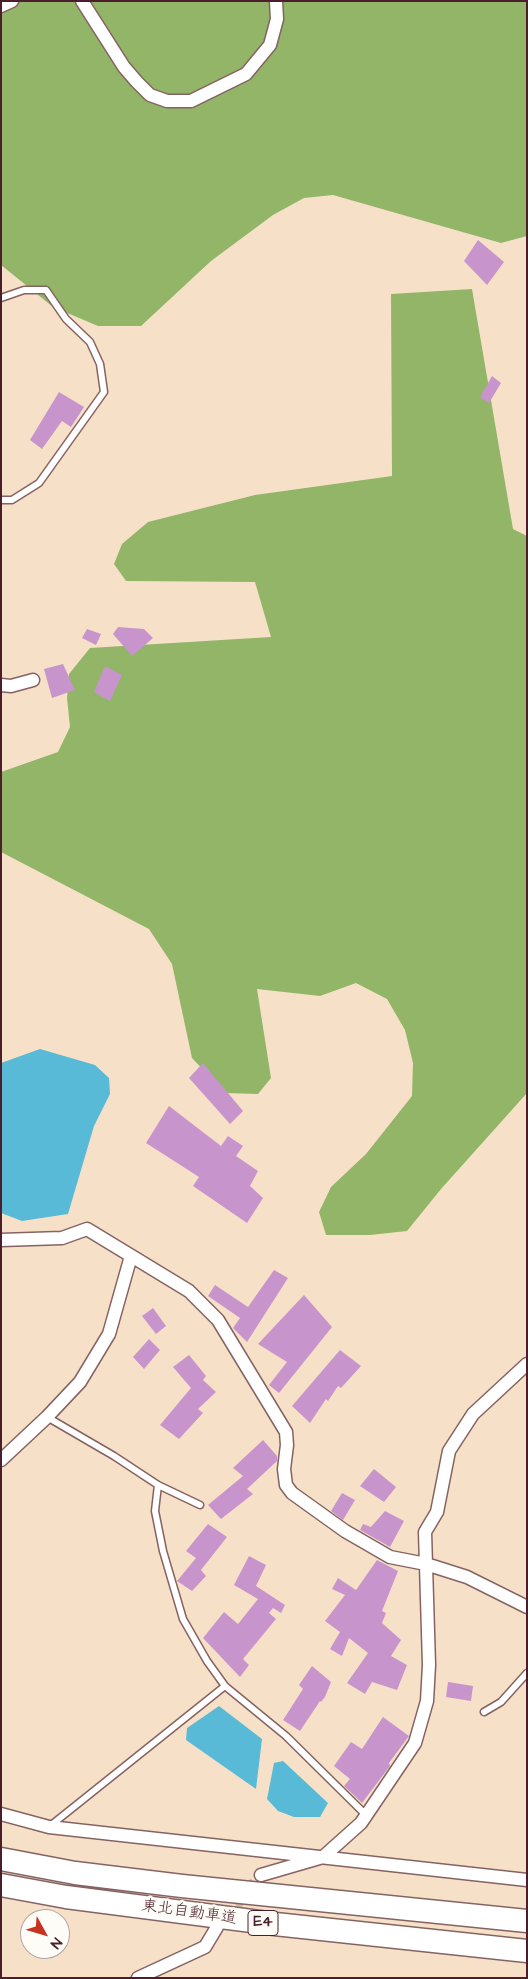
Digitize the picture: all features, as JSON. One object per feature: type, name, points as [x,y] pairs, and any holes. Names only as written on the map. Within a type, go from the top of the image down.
[{"type":"highway","name":"東北自動車道","points":[[1,1859],[76,1873],[172,1885],[527,1921]]},
{"type":"highway","name":"東北自動車道","points":[[1,1885],[66,1897],[274,1924],[527,1951]]},
{"type":"street","points":[[1,6],[12,1]]},
{"type":"street","points":[[82,1],[124,66],[137,82],[150,95],[167,101],[191,100],[246,74],[270,45],[277,19],[276,1]]},
{"type":"street","points":[[1,685],[11,686],[33,680]]},
{"type":"street","points":[[1,1240],[62,1238],[87,1229],[189,1291],[218,1320],[286,1432],[288,1445],[284,1470],[286,1485],[292,1493],[345,1531],[390,1557],[426,1564],[467,1577],[527,1607]]},
{"type":"street","points":[[1,1460],[48,1417],[80,1382],[109,1334],[131,1256]]},
{"type":"street","points":[[261,1875],[323,1857],[361,1823],[415,1743],[424,1717],[429,1666],[426,1532],[437,1512],[449,1451],[473,1414],[527,1364]]},
{"type":"street","points":[[1,1814],[49,1827],[527,1880]]},
{"type":"street","points":[[138,1978],[205,1947],[217,1928]]},
{"type":"lane","points":[[1,298],[24,290],[46,290],[66,319],[90,342],[100,364],[104,392],[39,483],[12,500],[1,500]]},
{"type":"lane","points":[[48,1417],[114,1456],[158,1485],[200,1505]]},
{"type":"lane","points":[[158,1485],[156,1511],[163,1551],[183,1619],[224,1686],[286,1736],[366,1815]]},
{"type":"lane","points":[[484,1712],[501,1702],[527,1673]]},
{"type":"lane","points":[[49,1827],[224,1686]]},
{"type":"green space","points":[[1,1],[527,1],[527,236],[501,243],[333,195],[304,198],[273,215],[211,261],[141,326],[98,326],[53,307],[1,265]]},
{"type":"green space","points":[[472,289],[513,529],[527,536],[527,1093],[441,1189],[407,1231],[370,1235],[326,1235],[319,1212],[331,1187],[366,1154],[412,1096],[413,1063],[405,1030],[387,999],[356,983],[320,996],[257,989],[271,1078],[258,1094],[225,1093],[192,1058],[172,964],[149,929],[1,852],[1,772],[58,752],[70,727],[67,698],[69,674],[90,648],[271,637],[255,582],[126,581],[114,564],[122,544],[148,522],[255,495],[392,476],[391,294]]},
{"type":"water","points":[[40,1049],[95,1065],[109,1078],[110,1094],[94,1126],[68,1214],[22,1221],[1,1213],[1,1063]]},
{"type":"water","points":[[219,1706],[262,1739],[256,1789],[186,1740],[187,1728]]},
{"type":"water","points":[[283,1761],[328,1803],[320,1817],[294,1817],[278,1811],[267,1799],[274,1763]]},
{"type":"building","points":[[478,240],[504,262],[487,285],[464,261]]},
{"type":"building","points":[[492,376],[501,383],[489,403],[480,397]]},
{"type":"building","points":[[59,392],[84,407],[71,427],[62,421],[42,449],[30,440]]},
{"type":"building","points":[[118,627],[144,629],[153,638],[132,656],[113,634]]},
{"type":"building","points":[[87,629],[101,634],[96,645],[82,638]]},
{"type":"building","points":[[63,664],[75,690],[52,698],[44,669]]},
{"type":"building","points":[[105,666],[122,675],[110,701],[94,692]]},
{"type":"building","points":[[203,1063],[243,1111],[230,1124],[189,1078]]},
{"type":"building","points":[[169,1106],[221,1146],[228,1136],[243,1146],[236,1156],[258,1171],[250,1186],[263,1198],[247,1223],[193,1186],[199,1177],[146,1143]]},
{"type":"building","points":[[274,1270],[288,1278],[247,1342],[233,1328],[240,1318],[208,1296],[215,1285],[248,1307]]},
{"type":"building","points":[[304,1295],[332,1327],[279,1393],[269,1385],[287,1362],[258,1344]]},
{"type":"building","points":[[153,1308],[166,1326],[156,1334],[142,1316]]},
{"type":"building","points":[[149,1339],[160,1350],[144,1369],[133,1357]]},
{"type":"building","points":[[340,1350],[361,1366],[341,1388],[338,1386],[328,1401],[326,1399],[310,1423],[292,1406]]},
{"type":"building","points":[[189,1355],[206,1376],[203,1380],[216,1392],[198,1409],[203,1413],[179,1439],[160,1425],[191,1388],[173,1367]]},
{"type":"building","points":[[263,1440],[277,1456],[277,1461],[247,1489],[253,1494],[221,1519],[208,1505],[243,1476],[233,1468]]},
{"type":"building","points":[[374,1469],[396,1487],[384,1502],[360,1486]]},
{"type":"building","points":[[342,1493],[355,1500],[343,1520],[331,1511]]},
{"type":"building","points":[[385,1511],[404,1521],[390,1547],[360,1530],[363,1524],[371,1527]]},
{"type":"building","points":[[208,1524],[227,1537],[201,1570],[206,1576],[192,1591],[177,1581],[196,1558],[186,1551]]},
{"type":"building","points":[[249,1556],[266,1565],[256,1586],[285,1605],[281,1613],[273,1608],[269,1613],[276,1619],[243,1659],[249,1665],[240,1677],[203,1638],[224,1612],[238,1624],[258,1599],[234,1585]]},
{"type":"building","points":[[377,1560],[398,1571],[382,1611],[386,1613],[382,1623],[401,1640],[391,1656],[407,1665],[397,1690],[372,1682],[365,1694],[347,1683],[368,1653],[349,1638],[342,1656],[330,1649],[340,1632],[325,1621],[345,1595],[332,1589],[338,1578],[356,1590]]},
{"type":"building","points":[[312,1666],[331,1682],[325,1697],[320,1701],[300,1731],[283,1720],[303,1689],[299,1685]]},
{"type":"building","points":[[448,1682],[473,1686],[471,1701],[446,1697]]},
{"type":"building","points":[[383,1717],[409,1736],[389,1763],[390,1766],[362,1803],[344,1786],[350,1779],[334,1766],[351,1742],[362,1749]]},
{"type":"tunnel","points":[[224,1919],[261,1875]]}]
